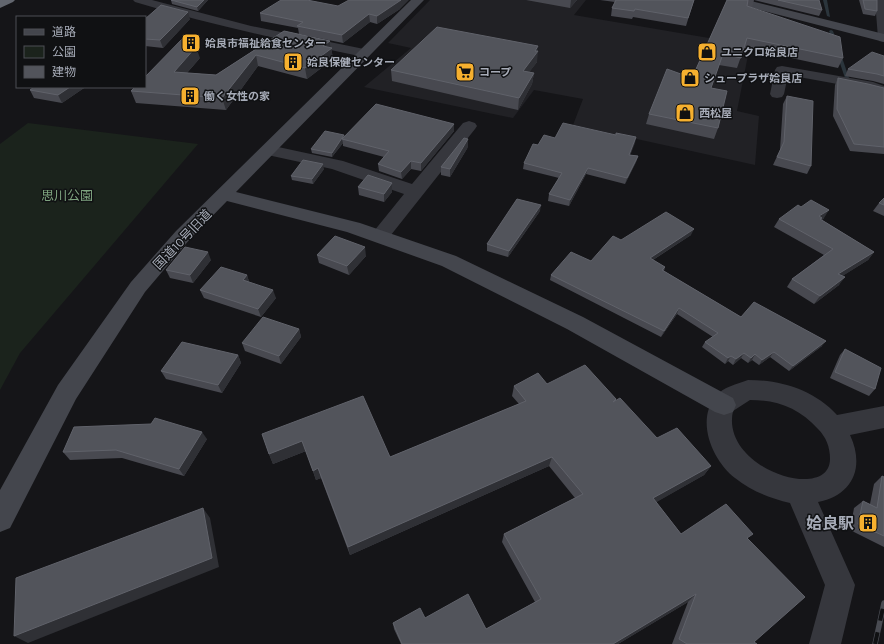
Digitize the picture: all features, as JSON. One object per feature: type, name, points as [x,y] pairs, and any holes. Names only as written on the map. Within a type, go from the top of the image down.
[{"type":"highway","points":[[0,4],[9,0]]},
{"type":"street","points":[[140,0],[182,13],[274,35],[364,53]]},
{"type":"street","name":"国道10号旧道","points":[[0,518],[67,392],[138,286],[183,235],[418,0]]},
{"type":"street","points":[[733,0],[884,38],[880,0]]},
{"type":"street","points":[[777,94],[782,70],[868,86],[884,91]]},
{"type":"street","points":[[380,236],[469,126]]},
{"type":"street","points":[[269,150],[337,165],[417,192]]},
{"type":"street","points":[[225,194],[353,227],[449,260],[575,323],[724,405]]},
{"type":"street","points":[[748,390],[765,390],[783,393],[801,401],[818,412],[832,427],[840,441],[843,454],[842,468],[837,479],[826,488],[812,492],[799,492],[774,487],[755,477],[738,464],[726,449],[720,433],[719,418],[724,405],[734,396],[748,390]]},
{"type":"street","points":[[832,427],[884,417]]},
{"type":"street","points":[[799,492],[840,585],[825,644]]},
{"type":"shaded area","points":[[430,0],[586,0],[574,15],[750,45],[737,111],[759,116],[755,165],[573,125],[583,99],[534,90],[513,118],[364,87],[411,48],[388,43]]},
{"type":"green space","name":"思川公園","points":[[28,123],[198,144],[20,353],[0,390],[0,144]]},
{"type":"building","points":[[171,0],[204,0],[197,7]]},
{"type":"building","points":[[281,0],[307,0],[338,6],[349,0],[401,0],[377,16],[369,14],[342,35],[297,26],[303,22],[260,13]]},
{"type":"building","points":[[616,0],[694,0],[688,18],[635,9],[634,11],[612,8]]},
{"type":"building","points":[[727,0],[748,0],[747,6],[840,37],[843,58],[747,38],[741,58],[723,54],[711,88],[727,91],[718,128],[649,114],[667,69],[692,78]]},
{"type":"building","points":[[778,0],[819,0],[822,10]]},
{"type":"building","points":[[863,0],[877,0],[877,11],[865,9]]},
{"type":"building","points":[[161,5],[188,12],[160,40],[146,39],[146,18]]},
{"type":"building","name":"コープ","points":[[437,27],[538,46],[535,51],[538,51],[523,71],[534,73],[519,98],[391,70]]},
{"type":"building","points":[[284,31],[330,41],[323,46],[332,48],[305,68],[256,55],[222,98],[131,91],[134,88],[146,88],[146,76],[184,37],[196,47],[174,72],[216,75]]},
{"type":"building","points":[[872,52],[884,56],[884,76],[848,69]]},
{"type":"building","points":[[838,78],[884,88],[884,147],[854,144],[837,109]]},
{"type":"building","points":[[33,88],[68,88],[58,95],[30,90]]},
{"type":"building","points":[[787,96],[813,101],[811,166],[777,157],[784,142]]},
{"type":"building","points":[[376,104],[454,124],[421,163],[411,161],[401,172],[378,164],[389,151],[342,139]]},
{"type":"building","points":[[563,123],[616,135],[616,133],[636,137],[629,155],[638,156],[627,178],[588,168],[570,200],[549,194],[562,173],[524,163],[533,144],[538,145],[544,135],[555,138]]},
{"type":"building","points":[[325,131],[344,135],[332,153],[311,149]]},
{"type":"building","points":[[464,138],[468,139],[450,169],[441,167]]},
{"type":"building","points":[[303,160],[323,164],[312,179],[291,176]]},
{"type":"building","points":[[368,175],[392,183],[384,194],[358,187]]},
{"type":"building","points":[[884,198],[884,205],[879,203]]},
{"type":"building","points":[[517,199],[541,205],[509,251],[487,244]]},
{"type":"building","points":[[811,200],[829,210],[819,216],[822,218],[820,219],[874,252],[838,274],[845,277],[820,296],[792,279],[833,249],[779,219],[798,205],[801,207]]},
{"type":"building","points":[[666,212],[694,229],[650,258],[665,267],[662,270],[741,317],[754,302],[826,341],[793,366],[774,352],[762,360],[755,354],[751,358],[744,353],[736,359],[731,356],[728,358],[705,342],[718,333],[679,308],[664,331],[551,275],[571,252],[591,261],[613,236],[621,240]]},
{"type":"building","points":[[335,236],[365,247],[347,266],[317,255]]},
{"type":"building","points":[[185,247],[208,252],[190,275],[166,270]]},
{"type":"building","points":[[221,267],[247,275],[243,280],[273,290],[258,309],[200,290]]},
{"type":"building","points":[[263,317],[299,329],[279,356],[242,343]]},
{"type":"building","points":[[182,342],[238,355],[218,385],[161,371]]},
{"type":"building","points":[[845,349],[881,368],[875,389],[835,372]]},
{"type":"building","points":[[585,365],[616,399],[613,402],[620,398],[657,438],[677,428],[711,466],[653,498],[681,534],[726,504],[753,534],[747,538],[805,597],[754,642],[757,644],[687,644],[679,639],[696,594],[613,644],[402,644],[393,623],[420,608],[425,618],[468,594],[486,629],[541,599],[504,534],[583,494],[552,457],[348,547],[318,468],[313,471],[302,441],[269,454],[262,434],[363,396],[390,457],[526,401],[514,386],[538,373],[547,384]]},
{"type":"building","points":[[155,418],[202,432],[179,469],[116,450],[63,452],[74,427],[151,424]]},
{"type":"building","points":[[882,476],[884,477],[884,536],[858,524],[863,501],[877,508]]},
{"type":"building","points":[[203,508],[212,558],[14,636],[16,578]]},
{"type":"waterway","points":[[825,0],[829,16]]},
{"type":"waterway","points":[[831,31],[847,78]]},
{"type":"railway","points":[[875,644],[884,603]]},
{"type":"place","name":"姶良市福祉給食センター","points":[[191,43]]},
{"type":"place","name":"ユニクロ姶良店","points":[[707,52]]},
{"type":"place","name":"姶良保健センター","points":[[293,62]]},
{"type":"place","name":"コープ","points":[[465,72]]},
{"type":"place","name":"シュープラザ姶良店","points":[[690,78]]},
{"type":"place","name":"働く女性の家","points":[[190,96]]},
{"type":"place","name":"西松屋","points":[[685,113]]},
{"type":"place","name":"姶良駅","points":[[868,523]]}]
